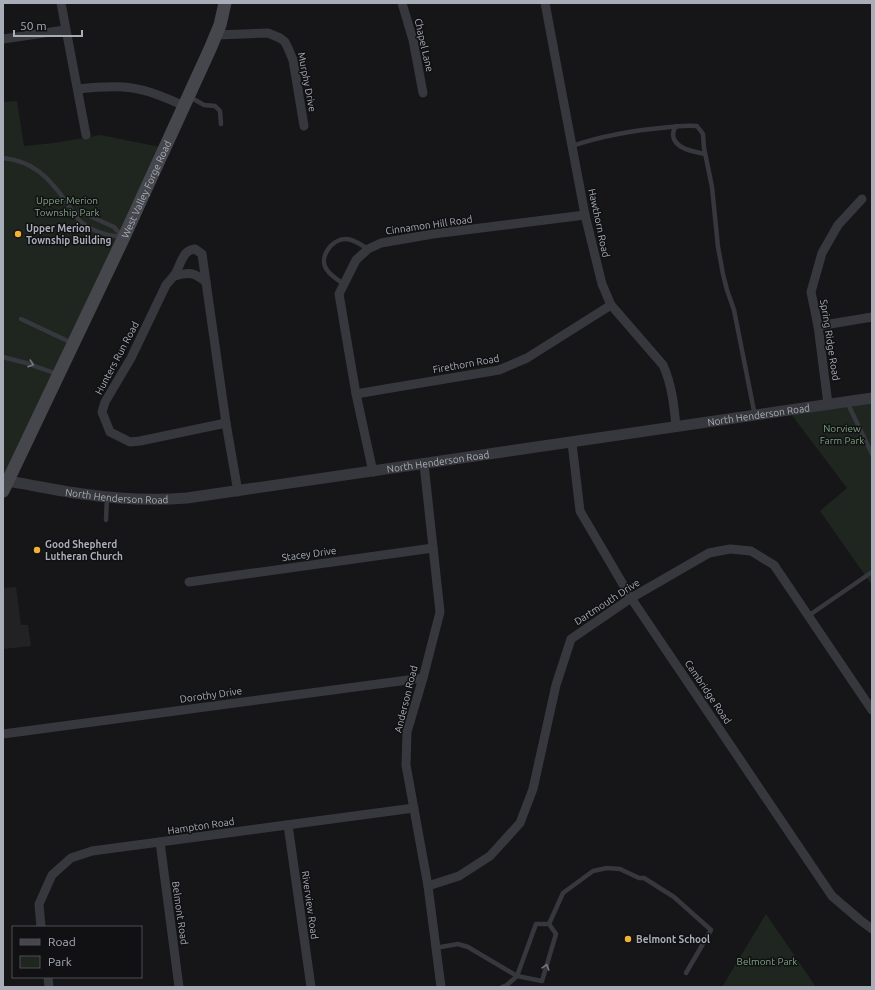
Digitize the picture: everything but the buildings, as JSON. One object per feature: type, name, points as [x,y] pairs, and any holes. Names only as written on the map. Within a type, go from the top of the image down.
[{"type":"main road","name":"West Valley Forge Road","points":[[4,484],[124,237],[216,35],[225,3]]},
{"type":"street","points":[[60,3],[86,134]]},
{"type":"street","name":"Chapel Lane","points":[[402,3],[413,40],[423,93]]},
{"type":"street","name":"Hawthorn Road","points":[[545,3],[585,215],[600,276],[611,305],[663,365],[668,375],[673,395],[676,427]]},
{"type":"street","points":[[3,39],[65,30]]},
{"type":"street","name":"Murphy Drive","points":[[216,35],[268,33],[285,42],[293,60],[304,126]]},
{"type":"street","points":[[78,89],[106,86],[131,87],[186,101]]},
{"type":"street","name":"Spring Ridge Road","points":[[828,404],[818,326],[811,292],[822,253],[838,226],[862,199]]},
{"type":"street","name":"Cinnamon Hill Road","points":[[373,472],[356,394],[339,294],[356,260],[368,249],[381,243],[433,234],[585,215]]},
{"type":"street","name":"Hunters Run Road","points":[[226,423],[130,442],[110,432],[102,412],[105,402],[131,358],[166,285],[175,276],[185,254],[192,250],[202,254],[226,423],[238,492]]},
{"type":"street","points":[[175,276],[187,273],[198,275],[206,282]]},
{"type":"street","name":"Firethorn Road","points":[[356,394],[499,370],[526,358],[611,305]]},
{"type":"street","points":[[818,326],[872,317]]},
{"type":"street","name":"North Henderson Road","points":[[4,484],[107,497],[163,500],[238,492],[872,398]]},
{"type":"street","name":"Cambridge Road","points":[[572,443],[580,511],[631,598],[832,896],[860,920],[872,928]]},
{"type":"street","name":"Anderson Road","points":[[424,464],[440,612],[407,732],[406,765],[428,886],[441,987]]},
{"type":"street","name":"Stacey Drive","points":[[189,582],[433,548]]},
{"type":"street","name":"Dartmouth Drive","points":[[428,886],[459,876],[490,856],[520,823],[533,789],[556,685],[571,639],[631,598],[709,553],[730,549],[751,551],[774,565],[872,710]]},
{"type":"street","name":"Dorothy Drive","points":[[3,734],[423,678]]},
{"type":"street","name":"Hampton Road","points":[[41,926],[39,904],[52,875],[71,858],[92,851],[414,808]]},
{"type":"street","name":"Riverview Road","points":[[288,825],[310,987]]},
{"type":"street","name":"Belmont Road","points":[[160,842],[180,987]]},
{"type":"lane","points":[[186,101],[215,106],[220,111],[221,124]]},
{"type":"lane","points":[[572,146],[592,139],[628,132],[686,124],[697,126],[703,134],[705,154],[712,187],[718,247],[727,290],[734,310],[755,416]]},
{"type":"lane","points":[[676,126],[672,134],[674,141],[690,151],[705,154]]},
{"type":"lane","points":[[3,158],[12,159],[27,164],[42,174],[58,191],[73,212],[86,226],[110,236],[124,237]]},
{"type":"lane","points":[[73,212],[90,216],[114,227],[124,237]]},
{"type":"lane","points":[[344,284],[333,276],[325,267],[324,258],[327,250],[333,243],[345,239],[358,243],[368,249]]},
{"type":"lane","points":[[21,319],[73,344]]},
{"type":"lane","points":[[3,357],[58,374]]},
{"type":"lane","points":[[847,402],[872,454]]},
{"type":"lane","points":[[106,520],[107,497]]},
{"type":"lane","points":[[808,616],[872,572]]},
{"type":"lane","points":[[549,924],[563,893],[579,880],[593,871],[607,868],[620,869],[638,878],[644,878],[674,896],[711,930],[686,973]]},
{"type":"lane","points":[[502,987],[508,986],[517,976],[536,924],[549,924]]},
{"type":"lane","points":[[435,948],[458,944],[468,947],[517,976],[542,981],[556,934],[549,924]]},
{"type":"shaded area","points":[[16,587],[21,625],[28,625],[31,646],[3,649],[3,588]]},
{"type":"green space","name":"Upper Merion Township Park","points":[[17,101],[24,146],[54,143],[101,135],[165,148],[3,480],[3,102]]},
{"type":"green space","name":"Norview Farm Park","points":[[872,399],[872,585],[820,511],[847,488],[788,410]]},
{"type":"green space","name":"Belmont Park","points":[[766,914],[816,987],[722,987]]},
{"type":"place","name":"Upper Merion Township Building","points":[[18,234]]},
{"type":"place","name":"Good Shepherd Lutheran Church","points":[[37,550]]},
{"type":"place","name":"Belmont School","points":[[628,939]]}]
